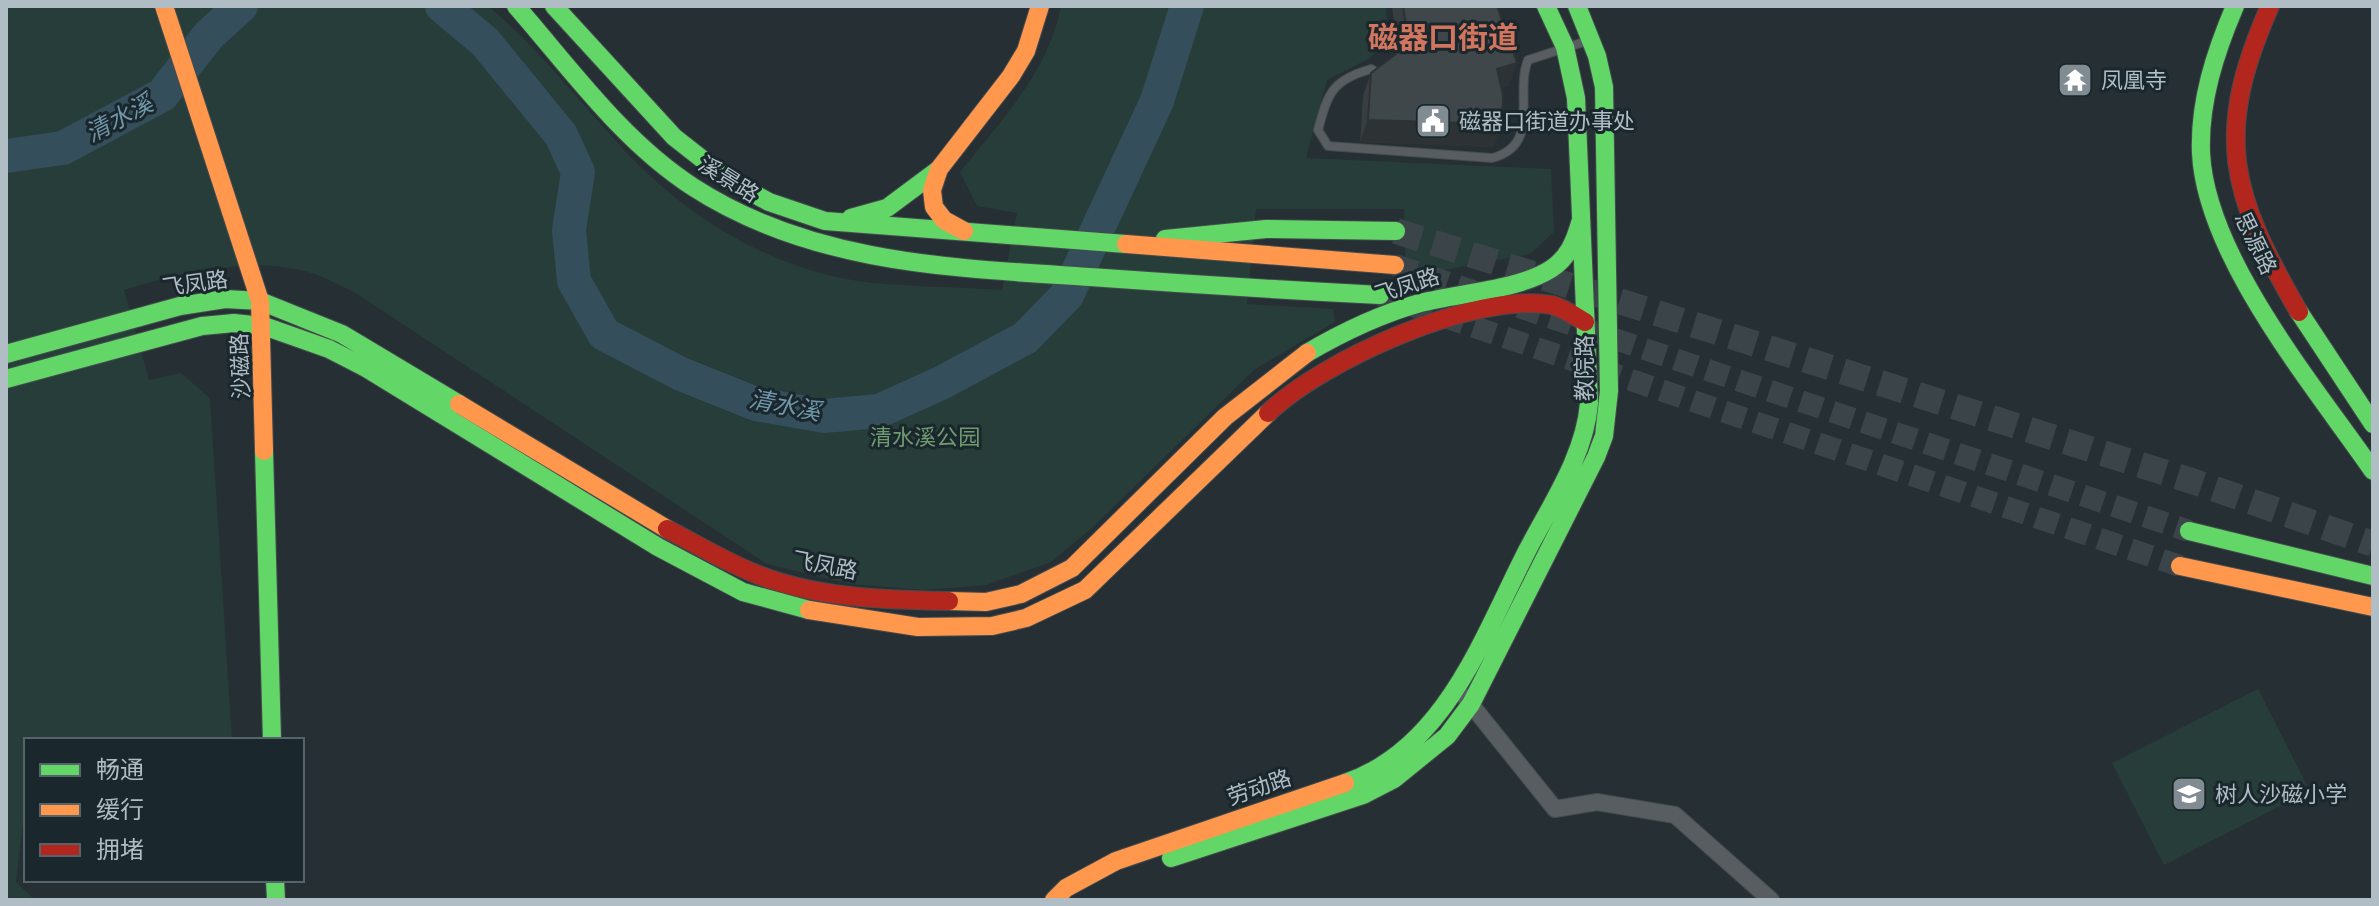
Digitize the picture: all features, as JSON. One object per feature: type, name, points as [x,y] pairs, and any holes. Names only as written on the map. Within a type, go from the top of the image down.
[{"type":"main road","name":"沙磁路","points":[[164,6],[234,232],[260,301],[272,738]]},
{"type":"main road","name":"溪景路","points":[[516,6],[645,151],[693,186],[750,221],[813,245],[863,256],[984,270],[1380,295]]},
{"type":"main road","name":"溪景路","points":[[554,6],[666,130],[708,164],[761,199],[825,221],[1108,245]]},
{"type":"main road","points":[[972,235],[949,224],[930,201],[930,189],[939,169],[1026,51],[1040,6]]},
{"type":"main road","name":"教院路","points":[[1465,697],[1587,427],[1576,98],[1565,47],[1546,6]]},
{"type":"main road","name":"教院路","points":[[1465,697],[1604,436],[1609,391],[1604,87],[1592,40],[1577,6]]},
{"type":"main road","name":"思源路","points":[[2235,6],[2202,106],[2204,176],[2223,239],[2257,297],[2373,471]]},
{"type":"main road","name":"思源路","points":[[2270,6],[2254,43],[2235,109],[2235,166],[2254,226],[2291,294],[2373,424]]},
{"type":"main road","points":[[825,221],[868,216],[887,208],[939,169]]},
{"type":"main road","name":"飞凤路","points":[[6,354],[180,306],[225,299],[260,301],[366,347],[669,530],[751,572],[795,585],[881,600],[986,602],[1021,594],[1072,568],[1098,546],[1225,417],[1291,363],[1333,338],[1417,304],[1531,278],[1553,268],[1573,246],[1580,223]]},
{"type":"main road","points":[[1108,245],[1266,229],[1396,231]]},
{"type":"main road","points":[[1108,245],[1395,265]]},
{"type":"main road","name":"飞凤路","points":[[6,379],[213,325],[263,325],[334,351],[366,368],[658,547],[743,592],[824,614],[918,627],[960,628],[1026,618],[1085,590],[1113,567],[1273,408],[1306,383],[1383,341],[1456,316],[1529,301],[1570,308],[1585,322]]},
{"type":"main road","points":[[2189,531],[2373,576]]},
{"type":"main road","points":[[2180,566],[2373,607]]},
{"type":"main road","name":"劳动路","points":[[1054,900],[1066,888],[1116,861],[1358,779],[1386,765],[1465,697]]},
{"type":"main road","name":"劳动路","points":[[1075,900],[1120,875],[1363,795],[1420,760],[1447,736],[1465,697]]},
{"type":"street","points":[[1465,697],[1555,809],[1597,802],[1675,815],[1771,900]]},
{"type":"lane","points":[[1384,79],[1371,69],[1336,84],[1328,94],[1319,136],[1334,149],[1423,149],[1492,158],[1509,152],[1523,133],[1528,60],[1592,40]]},
{"type":"green space","name":"清水溪公园","points":[[6,6],[488,6],[542,58],[651,177],[708,221],[738,240],[804,268],[874,283],[1002,290],[1017,213],[977,206],[960,172],[1007,114],[1034,74],[1046,53],[1061,6],[1386,6],[1388,36],[1370,58],[1327,80],[1306,158],[1551,169],[1554,232],[1530,254],[1406,277],[1404,209],[1256,209],[1247,304],[1333,309],[1335,322],[1255,369],[1092,528],[1051,562],[986,585],[924,590],[850,584],[767,564],[354,292],[308,272],[285,267],[239,266],[168,278],[124,290],[149,380],[181,373],[210,398],[232,738],[24,738],[24,812],[16,882],[35,900],[6,900]]},
{"type":"green space","points":[[2258,689],[2310,791],[2164,865],[2112,763]]},
{"type":"building","points":[[1403,6],[1497,6],[1517,63],[1497,69],[1503,95],[1502,124],[1368,120],[1371,73],[1409,44]]},
{"type":"waterway","name":"清水溪","points":[[6,156],[63,148],[162,95],[209,35],[241,6]]},
{"type":"waterway","name":"清水溪","points":[[442,6],[485,42],[561,135],[578,172],[569,230],[574,281],[604,334],[681,374],[756,404],[824,416],[879,411],[941,383],[1025,338],[1067,295],[1157,101],[1187,6]]},
{"type":"tunnel","points":[[1396,231],[2195,482],[2373,544]]},
{"type":"tunnel","points":[[1395,265],[1479,293]]},
{"type":"tunnel","points":[[1380,295],[2180,566]]},
{"type":"tunnel","points":[[1519,307],[2189,531]]},
{"type":"traffic: fast","points":[[516,6],[598,103],[667,169],[739,213],[786,232],[835,247],[936,265],[1380,295]]},
{"type":"traffic: fast","points":[[554,6],[674,137],[730,181],[769,202],[825,221],[1126,244]]},
{"type":"traffic: fast","points":[[1345,783],[1380,767],[1410,744],[1436,716],[1458,685],[1566,478],[1586,422],[1589,403],[1576,98],[1565,47],[1546,6]]},
{"type":"traffic: fast","points":[[1171,858],[1363,795],[1394,779],[1447,736],[1471,704],[1596,457],[1604,436],[1609,391],[1604,87],[1597,56],[1577,6]]},
{"type":"traffic: fast","points":[[2235,6],[2215,60],[2203,115],[2201,153],[2207,193],[2222,235],[2267,320],[2373,471]]},
{"type":"traffic: fast","points":[[851,218],[887,208],[938,170]]},
{"type":"traffic: fast","points":[[1307,353],[1405,307],[1505,286],[1537,276],[1557,265],[1566,254],[1580,223]]},
{"type":"traffic: fast","points":[[1165,239],[1266,229],[1396,231]]},
{"type":"traffic: fast","points":[[6,354],[180,306],[225,299],[260,301],[342,334],[459,404]]},
{"type":"traffic: fast","points":[[2299,312],[2373,424]]},
{"type":"traffic: fast","points":[[6,379],[202,326],[234,323],[264,326],[329,349],[366,368],[658,547],[743,592],[809,610]]},
{"type":"traffic: fast","points":[[264,451],[272,738]]},
{"type":"traffic: fast","points":[[2189,531],[2373,576]]},
{"type":"traffic: fast","points":[[275,882],[276,900]]},
{"type":"traffic: slow","points":[[164,6],[260,301],[264,451]]},
{"type":"traffic: slow","points":[[964,231],[944,220],[934,207],[932,190],[939,169],[1011,76],[1026,51],[1040,6]]},
{"type":"traffic: slow","points":[[1126,244],[1395,265]]},
{"type":"traffic: slow","points":[[949,601],[986,602],[1021,594],[1072,568],[1225,417],[1307,353]]},
{"type":"traffic: slow","points":[[459,404],[667,529]]},
{"type":"traffic: slow","points":[[809,610],[918,627],[992,626],[1026,618],[1085,590],[1268,413]]},
{"type":"traffic: slow","points":[[2180,566],[2373,607]]},
{"type":"traffic: slow","points":[[1054,900],[1066,888],[1116,861],[1345,783]]},
{"type":"traffic: jam","points":[[2270,6],[2252,51],[2241,92],[2236,128],[2237,163],[2244,197],[2257,232],[2299,312]]},
{"type":"traffic: jam","points":[[1268,413],[1325,372],[1362,352],[1443,319],[1520,303],[1552,305],[1585,322]]},
{"type":"traffic: jam","points":[[667,529],[749,571],[797,587],[848,596],[949,601]]},
{"type":"place","name":"凤凰寺","points":[[2075,80]]},
{"type":"place","name":"磁器口街道办事处","points":[[1433,121]]},
{"type":"place","name":"树人沙磁小学","points":[[2189,794]]},
{"type":"district","name":"磁器口街道","points":[[1443,37]]}]
